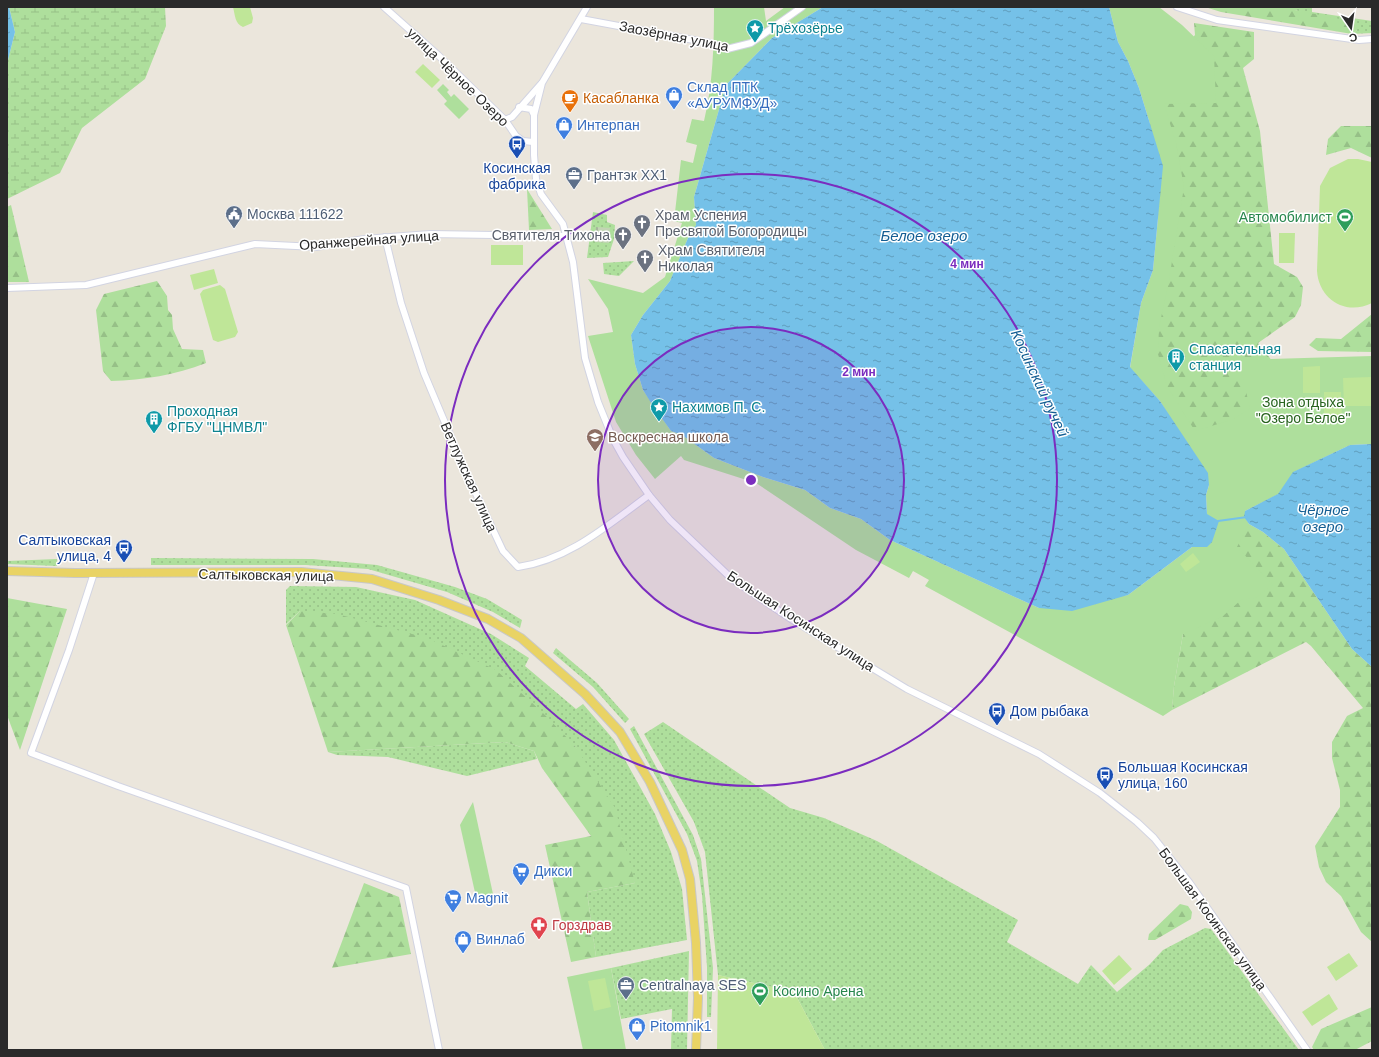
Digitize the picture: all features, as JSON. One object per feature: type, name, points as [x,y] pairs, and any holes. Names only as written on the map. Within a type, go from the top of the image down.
[{"type":"main road","name":"Салтыковская улица","points":[[7,571],[94,573],[301,572],[372,579],[439,600],[488,619],[530,645],[585,694],[620,732],[650,782],[688,864],[696,942],[698,998],[696,1050]]},
{"type":"street","name":"улица Чёрное Озеро","points":[[384,7],[438,55],[504,120],[516,136],[523,141],[533,142]]},
{"type":"street","name":"Большая Косинская улица","points":[[587,7],[542,83],[534,115],[534,166],[541,194],[560,218],[567,236],[573,262],[585,358],[592,383],[613,439],[623,457],[649,495],[670,520],[732,579],[792,619],[907,689],[1039,754],[1100,793],[1137,822],[1154,838],[1189,882],[1307,1050]]},
{"type":"street","name":"Заозёрная улица","points":[[581,19],[710,43],[728,49],[751,43],[802,7]]},
{"type":"street","points":[[1177,7],[1184,11],[1224,21],[1359,40],[1372,39]]},
{"type":"street","points":[[504,120],[512,116],[542,83]]},
{"type":"street","points":[[519,107],[531,109],[534,115]]},
{"type":"street","name":"Оранжерейная улица","points":[[7,288],[86,285],[256,244],[316,247],[385,237],[430,234],[567,236]]},
{"type":"street","name":"Ветлужская улица","points":[[385,237],[401,303],[424,373],[464,468],[503,551],[518,567],[533,565],[587,541],[649,495]]},
{"type":"street","points":[[94,573],[31,753],[118,786],[406,888],[439,1050]]},
{"type":"green space","points":[[9,7],[165,7],[166,26],[145,79],[82,128],[60,173],[7,199],[7,64],[15,32]]},
{"type":"green space","points":[[233,7],[250,7],[253,18],[252,23],[243,27],[240,26],[236,19]]},
{"type":"green space","name":"Зона отдыха \"Озеро Белое\"","points":[[714,7],[764,7],[766,21],[785,7],[823,7],[772,38],[726,85],[694,197],[696,225],[688,238],[670,281],[643,315],[631,335],[635,364],[643,390],[671,431],[682,435],[714,458],[763,477],[805,490],[830,508],[861,519],[890,540],[1039,608],[1128,595],[1192,547],[1207,514],[1206,495],[1209,485],[1160,401],[1130,368],[1141,303],[1153,270],[1163,166],[1139,88],[1128,61],[1118,42],[1109,7],[1159,7],[1182,25],[1214,56],[1216,103],[1164,104],[1176,143],[1184,187],[1168,286],[1159,327],[1158,354],[1167,386],[1195,431],[1231,420],[1250,409],[1239,360],[1372,356],[1372,444],[1350,445],[1294,472],[1279,494],[1245,511],[1245,517],[1249,524],[1237,547],[1273,585],[1255,598],[1241,600],[1223,616],[1183,634],[1174,686],[1172,710],[1163,716],[925,586],[929,580],[913,571],[909,578],[856,550],[756,483],[684,460],[681,456],[655,479],[636,455],[616,422],[588,336],[613,332],[608,309],[588,279],[643,293],[665,277],[682,223],[674,221],[681,160],[693,163],[697,145],[686,142],[692,119],[704,121],[707,107],[714,36]]},
{"type":"green space","points":[[1205,7],[1295,7],[1295,10],[1350,21],[1355,23],[1357,30],[1352,34],[1221,12]]},
{"type":"green space","points":[[1295,7],[1312,7],[1312,12],[1372,21],[1372,33],[1352,34],[1357,30],[1295,10]]},
{"type":"green space","points":[[1194,23],[1254,32],[1254,59],[1243,68],[1260,131],[1274,264],[1297,277],[1303,287],[1301,305],[1295,317],[1258,343],[1277,367],[1213,473],[1138,367],[1161,243],[1149,114],[1188,43],[1195,35]]},
{"type":"green space","points":[[423,64],[440,80],[432,88],[415,72]]},
{"type":"green space","points":[[443,84],[449,90],[447,92],[451,97],[454,94],[469,109],[459,119],[444,104],[447,101],[437,90]]},
{"type":"green space","points":[[1341,126],[1372,126],[1372,158],[1351,148],[1326,155],[1328,139]]},
{"type":"green space","name":"Автомобилист","points":[[1348,159],[1358,159],[1372,162],[1372,303],[1362,307],[1353,308],[1336,303],[1328,297],[1319,281],[1317,271],[1320,186],[1330,168]]},
{"type":"green space","points":[[527,189],[552,229],[529,230]]},
{"type":"green space","points":[[11,205],[29,282],[7,282],[7,207]]},
{"type":"green space","points":[[593,212],[607,215],[607,222],[615,225],[614,239],[608,257],[587,258]]},
{"type":"green space","points":[[596,227],[610,228],[609,243],[595,242]]},
{"type":"green space","points":[[1279,233],[1295,233],[1294,263],[1279,263]]},
{"type":"green space","points":[[491,245],[523,245],[523,265],[491,265]]},
{"type":"green space","points":[[634,261],[619,276],[604,274],[603,263]]},
{"type":"green space","points":[[214,269],[218,283],[194,290],[190,275]]},
{"type":"green space","points":[[157,281],[167,296],[168,310],[172,315],[173,329],[182,349],[203,350],[206,363],[183,371],[159,376],[111,381],[103,371],[96,310],[104,294]]},
{"type":"green space","points":[[220,285],[225,289],[238,332],[235,337],[218,342],[213,340],[200,294],[203,290]]},
{"type":"green space","points":[[1372,314],[1372,352],[1318,351],[1309,345],[1316,338],[1341,339]]},
{"type":"green space","points":[[1320,366],[1320,393],[1303,393],[1303,367]]},
{"type":"green space","points":[[1372,377],[1372,406],[1344,406],[1343,378]]},
{"type":"green space","points":[[1324,392],[1341,392],[1342,419],[1324,419]]},
{"type":"green space","points":[[1249,524],[1263,532],[1284,549],[1352,649],[1372,667],[1372,942],[1361,932],[1341,896],[1326,882],[1319,867],[1315,846],[1340,807],[1340,790],[1332,758],[1332,742],[1347,716],[1363,708],[1311,646],[1306,642],[1172,710],[1174,686],[1183,634],[1224,526]]},
{"type":"green space","points":[[1193,553],[1200,562],[1186,572],[1180,564]]},
{"type":"green space","points":[[151,558],[313,559],[377,565],[455,587],[487,599],[522,620],[520,628],[493,612],[447,592],[368,569],[306,565],[151,565]]},
{"type":"green space","points":[[57,559],[57,566],[7,564],[7,561]]},
{"type":"green space","points":[[290,586],[356,587],[415,600],[491,634],[529,658],[525,666],[576,709],[583,704],[614,740],[655,814],[671,852],[682,889],[687,940],[596,957],[587,892],[635,883],[575,746],[300,611],[286,624],[286,590]]},
{"type":"green space","points":[[7,598],[67,609],[20,750],[7,715]]},
{"type":"green space","points":[[300,611],[337,614],[427,638],[496,670],[541,711],[575,746],[615,808],[635,883],[587,892],[596,957],[571,962],[545,845],[591,836],[542,768],[534,751],[505,742],[328,752],[286,625]]},
{"type":"green space","points":[[556,648],[597,683],[629,719],[625,723],[593,687],[553,653]]},
{"type":"green space","points":[[663,722],[790,808],[824,818],[877,841],[1018,920],[1007,942],[1078,984],[1091,965],[1117,992],[1150,964],[1163,950],[1205,928],[1211,929],[1299,1050],[825,1050],[794,992],[718,975],[705,852],[694,822],[644,734]]},
{"type":"green space","points":[[634,726],[693,835],[701,859],[713,968],[711,1017],[707,1017],[707,967],[702,895],[697,861],[687,834],[630,729]]},
{"type":"green space","points":[[505,742],[534,751],[537,759],[467,776],[388,757],[337,755],[328,752]]},
{"type":"green space","points":[[473,802],[493,894],[476,897],[460,825]]},
{"type":"green space","points":[[364,883],[399,897],[411,954],[332,968]]},
{"type":"green space","points":[[1180,904],[1188,906],[1192,912],[1191,919],[1155,940],[1148,940],[1149,934]]},
{"type":"green space","points":[[689,951],[687,1050],[671,1050],[672,1009],[621,1019],[611,968]]},
{"type":"green space","points":[[1349,953],[1358,966],[1336,981],[1327,967]]},
{"type":"green space","points":[[1119,955],[1132,969],[1114,985],[1102,971]]},
{"type":"green space","points":[[611,968],[626,1050],[583,1050],[567,977]]},
{"type":"green space","name":"Косино Арена","points":[[718,975],[794,992],[825,1050],[717,1050]]},
{"type":"green space","points":[[605,978],[611,1007],[594,1011],[588,981]]},
{"type":"green space","points":[[1329,994],[1338,1009],[1312,1026],[1302,1012]]},
{"type":"green space","points":[[1372,1007],[1372,1041],[1355,1050],[1314,1050],[1312,1047],[1321,1029]]},
{"type":"water","points":[[7,7],[9,7],[15,32],[7,64]]},
{"type":"water","name":"Белое озеро","points":[[823,7],[1109,7],[1118,42],[1128,61],[1139,88],[1163,166],[1153,270],[1141,303],[1130,367],[1160,401],[1208,473],[1209,485],[1206,495],[1207,514],[1219,521],[1212,542],[1207,547],[1192,547],[1128,595],[1072,611],[1039,608],[890,540],[861,519],[830,508],[805,490],[763,477],[714,458],[682,435],[671,431],[653,406],[643,390],[635,364],[631,335],[643,315],[670,281],[688,238],[696,225],[694,197],[726,85],[772,38]]},
{"type":"water","name":"Чёрное озеро","points":[[1372,444],[1372,667],[1352,649],[1284,549],[1263,532],[1249,524],[1244,517],[1245,511],[1278,494],[1293,472],[1350,445]]},
{"type":"waterway","name":"Косинский ручей","points":[[1218,521],[1247,517]]},
{"type":"place","name":"Трёхозёрье","points":[[755,43]]},
{"type":"place","name":"Склад ПТК «АУРУМФУД»","points":[[674,110]]},
{"type":"place","name":"Касабланка","points":[[570,113]]},
{"type":"place","name":"Интерпан","points":[[564,140]]},
{"type":"place","name":"Косинская фабрика","points":[[517,159]]},
{"type":"place","name":"Грантэк ХХ1","points":[[574,190]]},
{"type":"place","name":"Москва 111622","points":[[234,229]]},
{"type":"place","name":"Автомобилист","points":[[1345,232]]},
{"type":"place","name":"Храм Успения Пресвятой Богородицы","points":[[642,238]]},
{"type":"place","name":"Святителя Тихона","points":[[623,250]]},
{"type":"place","name":"Храм Святителя Николая","points":[[645,273]]},
{"type":"place","name":"Спасательная станция","points":[[1176,372]]},
{"type":"place","name":"Нахимов П. С.","points":[[659,422]]},
{"type":"place","name":"Проходная ФГБУ \"ЦНМВЛ\"","points":[[154,434]]},
{"type":"place","name":"Воскресная школа","points":[[595,452]]},
{"type":"place","name":"Салтыковская улица, 4","points":[[124,563]]},
{"type":"place","name":"Дом рыбака","points":[[997,726]]},
{"type":"place","name":"Большая Косинская улица, 160","points":[[1105,790]]},
{"type":"place","name":"Дикси","points":[[521,886]]},
{"type":"place","name":"Magnit","points":[[453,913]]},
{"type":"place","name":"Горздрав","points":[[539,940]]},
{"type":"place","name":"Винлаб","points":[[463,954]]},
{"type":"place","name":"Centralnaya SES","points":[[626,1000]]},
{"type":"place","name":"Косино Арена","points":[[760,1006]]},
{"type":"place","name":"Pitomnik1","points":[[637,1041]]}]
